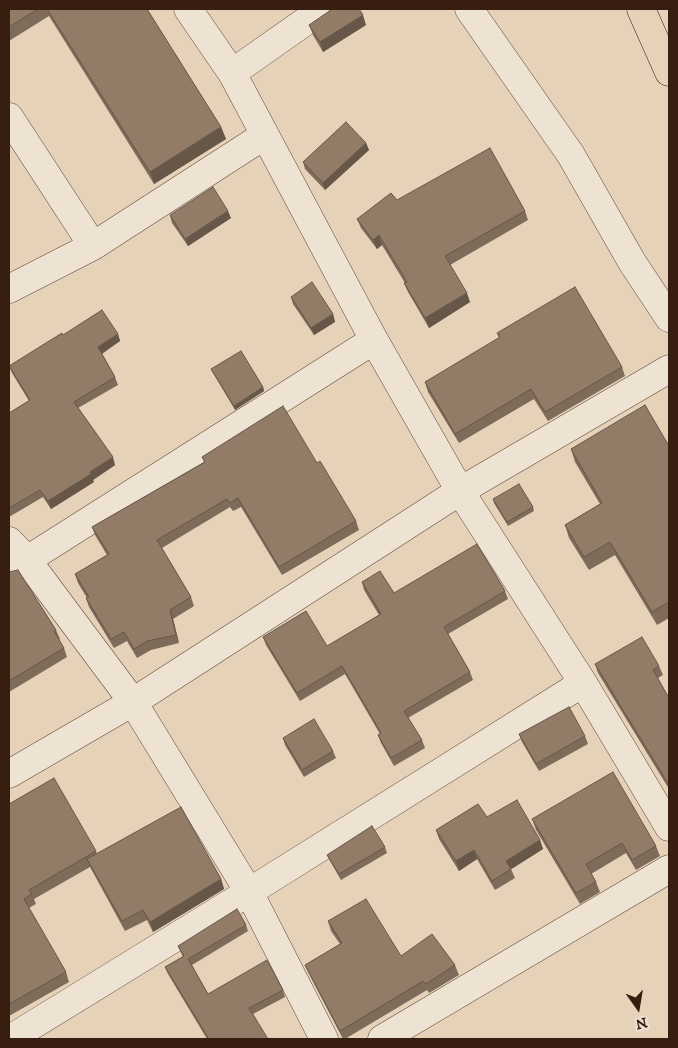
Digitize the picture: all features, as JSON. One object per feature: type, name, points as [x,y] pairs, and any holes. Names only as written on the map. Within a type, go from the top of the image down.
[{"type":"main road","points":[[641,9],[669,72]]},
{"type":"street","points":[[188,9],[232,73],[374,340],[460,491],[583,683],[669,827]]},
{"type":"street","points":[[232,73],[323,9]]},
{"type":"street","points":[[469,9],[571,155],[632,262],[669,318]]},
{"type":"street","points":[[9,118],[93,246]]},
{"type":"street","points":[[9,288],[93,246],[265,135]]},
{"type":"street","points":[[324,1039],[249,892],[133,702],[15,556],[374,340]]},
{"type":"street","points":[[9,774],[133,702],[460,491],[669,369]]},
{"type":"street","points":[[10,1039],[583,683]]},
{"type":"street","points":[[382,1039],[669,869]]},
{"type":"building","points":[[9,9],[38,9],[9,27]]},
{"type":"building","points":[[47,9],[147,9],[221,127],[150,172]]},
{"type":"building","points":[[331,9],[359,9],[363,15],[320,42],[309,25]]},
{"type":"building","points":[[346,122],[366,143],[323,183],[303,162]]},
{"type":"building","points":[[490,148],[525,211],[445,256],[467,293],[425,318],[404,283],[407,282],[379,235],[373,240],[357,219],[391,193],[397,200]]},
{"type":"building","points":[[213,187],[228,211],[185,239],[170,215]]},
{"type":"building","points":[[312,282],[333,314],[311,328],[291,297]]},
{"type":"building","points":[[575,287],[622,367],[545,412],[531,389],[455,434],[425,382],[500,337],[497,333]]},
{"type":"building","points":[[102,310],[118,334],[98,347],[115,377],[74,402],[113,457],[90,472],[91,474],[48,501],[40,490],[9,508],[9,413],[30,400],[9,366]]},
{"type":"building","points":[[241,351],[263,387],[234,406],[211,369]]},
{"type":"building","points":[[645,405],[669,446],[669,602],[652,612],[610,542],[584,557],[565,525],[602,503],[571,449]]},
{"type":"building","points":[[283,406],[317,463],[320,461],[356,521],[279,567],[238,498],[230,503],[227,499],[157,540],[191,597],[170,610],[176,635],[147,641],[134,649],[124,632],[111,639],[86,598],[89,597],[75,574],[109,554],[92,527],[205,462],[202,457]]},
{"type":"building","points":[[519,484],[533,507],[507,522],[493,499]]},
{"type":"building","points":[[477,544],[505,591],[444,627],[470,672],[404,711],[422,740],[391,758],[378,735],[381,733],[342,666],[297,693],[263,637],[306,611],[327,646],[381,614],[362,582],[380,571],[394,593]]},
{"type":"building","points":[[18,570],[56,630],[54,631],[64,648],[9,681],[9,572]]},
{"type":"building","points":[[642,637],[659,666],[653,670],[669,698],[669,785],[595,664]]},
{"type":"building","points":[[569,707],[585,736],[536,764],[519,734]]},
{"type":"building","points":[[314,719],[333,751],[302,770],[283,738]]},
{"type":"building","points":[[613,772],[656,846],[632,860],[622,843],[586,864],[596,882],[576,893],[532,819]]},
{"type":"building","points":[[54,778],[96,851],[29,890],[32,894],[24,899],[66,972],[9,1004],[9,804]]},
{"type":"building","points":[[517,800],[540,840],[506,861],[511,869],[492,881],[474,850],[456,861],[436,830],[478,804],[487,817]]},
{"type":"building","points":[[181,807],[221,879],[150,922],[143,910],[122,921],[87,859]]},
{"type":"building","points":[[372,826],[385,847],[339,874],[327,855]]},
{"type":"building","points":[[366,899],[401,956],[432,934],[455,965],[426,984],[423,981],[340,1031],[305,965],[342,943],[328,921]]},
{"type":"building","points":[[237,909],[246,925],[188,959],[208,994],[267,960],[283,990],[249,1008],[268,1039],[209,1039],[165,967],[184,956],[178,946]]}]
